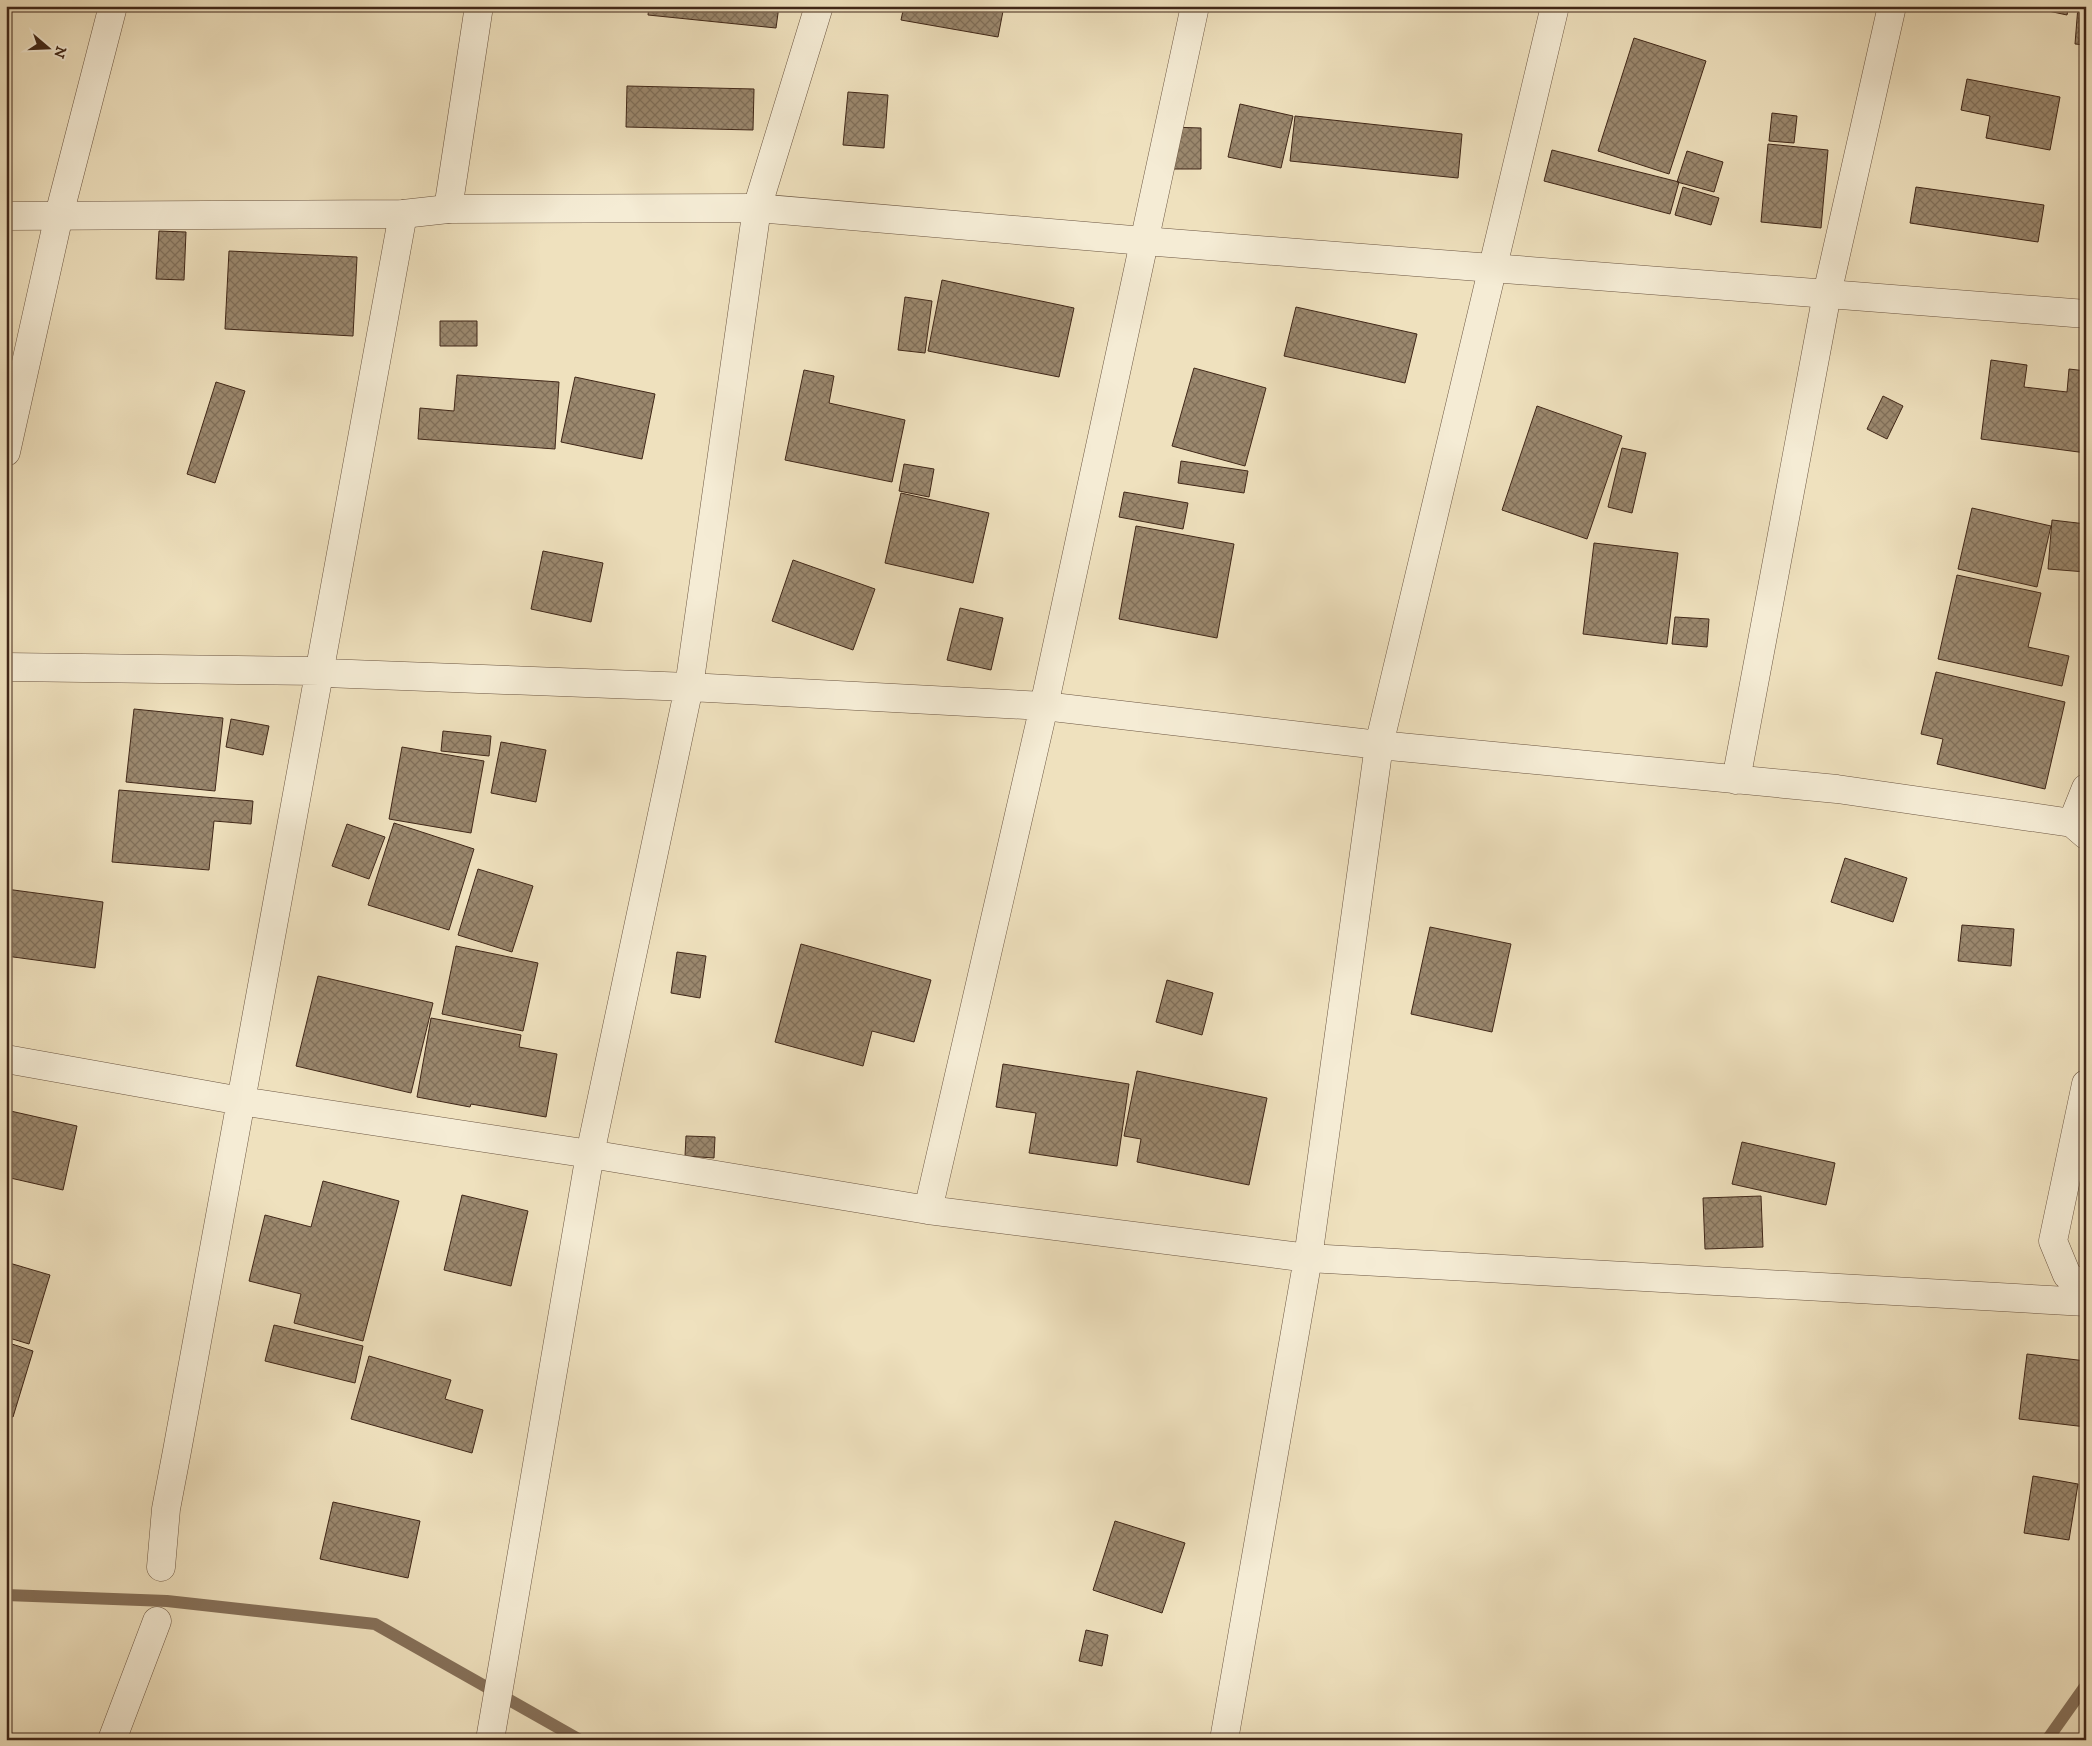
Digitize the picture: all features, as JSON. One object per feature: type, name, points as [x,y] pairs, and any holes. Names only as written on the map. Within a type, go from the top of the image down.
[{"type":"street","points":[[6,452],[59,215],[112,6]]},
{"type":"street","points":[[448,208],[479,6]]},
{"type":"street","points":[[490,1740],[590,1154],[689,687],[757,208],[819,6]]},
{"type":"street","points":[[928,1210],[1044,706],[1195,6]]},
{"type":"street","points":[[1224,1740],[1308,1258],[1379,745],[1555,6]]},
{"type":"street","points":[[1736,780],[1827,294],[1892,6]]},
{"type":"street","points":[[6,216],[403,214],[448,208],[757,208],[1144,241],[2086,314]]},
{"type":"street","points":[[161,1566],[168,1499],[403,214]]},
{"type":"street","points":[[6,667],[320,671],[325,673],[689,687],[1044,706],[1379,745],[1837,789],[2079,829],[2086,788]]},
{"type":"street","points":[[6,1059],[241,1101],[590,1154],[928,1210],[1308,1258],[2086,1302]]},
{"type":"street","points":[[2086,1084],[2052,1240],[2067,1275],[2086,1290]]},
{"type":"street","points":[[112,1740],[157,1621]]},
{"type":"building","points":[[649,6],[779,6],[776,28],[648,15]]},
{"type":"building","points":[[904,6],[1004,6],[998,37],[901,20]]},
{"type":"building","points":[[2025,6],[2069,6],[2067,15]]},
{"type":"building","points":[[2078,6],[2086,6],[2086,45],[2075,44]]},
{"type":"building","points":[[1634,38],[1706,61],[1669,174],[1598,151]]},
{"type":"building","points":[[1967,79],[2060,97],[2050,150],[1986,138],[1990,116],[1961,110]]},
{"type":"building","points":[[627,86],[754,89],[753,130],[626,127]]},
{"type":"building","points":[[848,92],[888,95],[884,148],[843,145]]},
{"type":"building","points":[[1240,104],[1293,116],[1281,168],[1228,157]]},
{"type":"building","points":[[1772,113],[1797,116],[1794,143],[1769,141]]},
{"type":"building","points":[[1295,116],[1462,134],[1458,178],[1290,161]]},
{"type":"building","points":[[1169,127],[1201,128],[1201,169],[1169,169]]},
{"type":"building","points":[[1768,144],[1828,150],[1821,228],[1761,222]]},
{"type":"building","points":[[1552,150],[1679,182],[1670,214],[1544,181]]},
{"type":"building","points":[[1687,151],[1723,162],[1714,192],[1677,182]]},
{"type":"building","points":[[1683,187],[1719,198],[1711,225],[1675,215]]},
{"type":"building","points":[[1916,187],[2044,205],[2038,242],[1910,223]]},
{"type":"building","points":[[159,231],[186,232],[184,280],[156,279]]},
{"type":"building","points":[[229,251],[357,257],[353,336],[225,329]]},
{"type":"building","points":[[6,263],[8,263],[6,330]]},
{"type":"building","points":[[942,280],[1074,308],[1059,377],[928,351]]},
{"type":"building","points":[[905,297],[932,301],[925,353],[898,350]]},
{"type":"building","points":[[1296,307],[1417,334],[1405,383],[1284,356]]},
{"type":"building","points":[[440,321],[477,321],[477,346],[440,346]]},
{"type":"building","points":[[1991,360],[2027,365],[2024,387],[2067,392],[2069,369],[2086,371],[2086,453],[1981,439]]},
{"type":"building","points":[[1194,368],[1266,388],[1245,466],[1172,446]]},
{"type":"building","points":[[804,370],[834,376],[829,403],[905,420],[892,482],[785,460]]},
{"type":"building","points":[[457,375],[559,382],[555,449],[418,439],[420,408],[454,411]]},
{"type":"building","points":[[575,377],[655,394],[642,459],[561,442]]},
{"type":"building","points":[[216,382],[245,391],[215,483],[187,474]]},
{"type":"building","points":[[1883,396],[1903,406],[1887,439],[1867,429]]},
{"type":"building","points":[[1537,406],[1622,436],[1587,539],[1502,510]]},
{"type":"building","points":[[1622,448],[1646,453],[1632,513],[1608,507]]},
{"type":"building","points":[[1181,461],[1248,471],[1244,493],[1178,483]]},
{"type":"building","points":[[904,464],[934,469],[929,497],[899,491]]},
{"type":"building","points":[[1124,492],[1188,503],[1183,529],[1119,517]]},
{"type":"building","points":[[901,493],[989,513],[973,583],[885,563]]},
{"type":"building","points":[[1972,508],[2051,526],[2037,587],[1958,569]]},
{"type":"building","points":[[2052,520],[2086,524],[2086,572],[2048,569]]},
{"type":"building","points":[[1136,526],[1234,544],[1217,638],[1119,619]]},
{"type":"building","points":[[1594,543],[1678,553],[1667,644],[1583,634]]},
{"type":"building","points":[[543,551],[603,563],[591,622],[531,609]]},
{"type":"building","points":[[793,560],[875,589],[853,650],[772,621]]},
{"type":"building","points":[[1957,575],[2041,593],[2028,647],[2069,656],[2062,686],[1938,659]]},
{"type":"building","points":[[960,608],[1003,618],[991,670],[947,660]]},
{"type":"building","points":[[1675,617],[1709,619],[1707,647],[1672,644]]},
{"type":"building","points":[[1936,672],[2065,702],[2045,789],[1937,764],[1943,739],[1921,734]]},
{"type":"building","points":[[134,709],[223,718],[215,791],[126,782]]},
{"type":"building","points":[[231,719],[269,726],[263,755],[226,747]]},
{"type":"building","points":[[443,731],[491,736],[489,756],[441,751]]},
{"type":"building","points":[[501,742],[546,750],[536,802],[491,793]]},
{"type":"building","points":[[402,747],[484,761],[471,833],[389,819]]},
{"type":"building","points":[[119,790],[253,801],[251,824],[214,821],[209,870],[112,862]]},
{"type":"building","points":[[394,823],[474,849],[449,930],[368,905]]},
{"type":"building","points":[[347,824],[385,837],[369,879],[332,866]]},
{"type":"building","points":[[1845,858],[1907,878],[1893,922],[1831,902]]},
{"type":"building","points":[[478,869],[533,886],[512,952],[458,935]]},
{"type":"building","points":[[6,889],[103,902],[95,968],[6,956]]},
{"type":"building","points":[[1962,925],[2014,929],[2011,966],[1958,961]]},
{"type":"building","points":[[1430,927],[1511,944],[1492,1032],[1411,1014]]},
{"type":"building","points":[[801,944],[931,980],[914,1042],[872,1031],[863,1066],[775,1042]]},
{"type":"building","points":[[456,946],[538,963],[523,1031],[442,1014]]},
{"type":"building","points":[[677,952],[706,956],[700,998],[671,993]]},
{"type":"building","points":[[318,976],[433,1003],[411,1093],[296,1066]]},
{"type":"building","points":[[1167,980],[1213,993],[1202,1035],[1156,1022]]},
{"type":"building","points":[[431,1018],[521,1035],[519,1047],[557,1054],[546,1117],[471,1104],[470,1107],[417,1097]]},
{"type":"building","points":[[1003,1064],[1129,1084],[1117,1166],[1029,1153],[1036,1113],[996,1107]]},
{"type":"building","points":[[1137,1071],[1267,1098],[1249,1185],[1137,1162],[1141,1139],[1124,1136]]},
{"type":"building","points":[[6,1110],[77,1126],[63,1190],[6,1177]]},
{"type":"building","points":[[686,1136],[715,1137],[714,1158],[685,1156]]},
{"type":"building","points":[[1742,1142],[1835,1163],[1826,1205],[1732,1184]]},
{"type":"building","points":[[323,1181],[399,1201],[363,1341],[294,1323],[301,1294],[249,1281],[265,1215],[311,1227]]},
{"type":"building","points":[[462,1195],[528,1211],[511,1286],[444,1270]]},
{"type":"building","points":[[1761,1196],[1763,1247],[1705,1249],[1703,1198]]},
{"type":"building","points":[[6,1262],[50,1275],[29,1344],[6,1337]]},
{"type":"building","points":[[274,1325],[363,1346],[355,1383],[265,1361]]},
{"type":"building","points":[[6,1342],[33,1351],[13,1417],[6,1415]]},
{"type":"building","points":[[2027,1354],[2086,1361],[2086,1427],[2019,1419]]},
{"type":"building","points":[[369,1356],[451,1380],[445,1399],[483,1410],[472,1453],[351,1419]]},
{"type":"building","points":[[2033,1476],[2078,1484],[2069,1540],[2024,1533]]},
{"type":"building","points":[[333,1502],[420,1521],[408,1578],[320,1559]]},
{"type":"building","points":[[1115,1521],[1185,1543],[1162,1613],[1093,1590]]},
{"type":"building","points":[[1086,1630],[1108,1635],[1102,1666],[1079,1661]]},
{"type":"waterway","points":[[6,1595],[167,1601],[375,1624],[580,1740]]},
{"type":"waterway","points":[[2047,1740],[2086,1685]]}]
